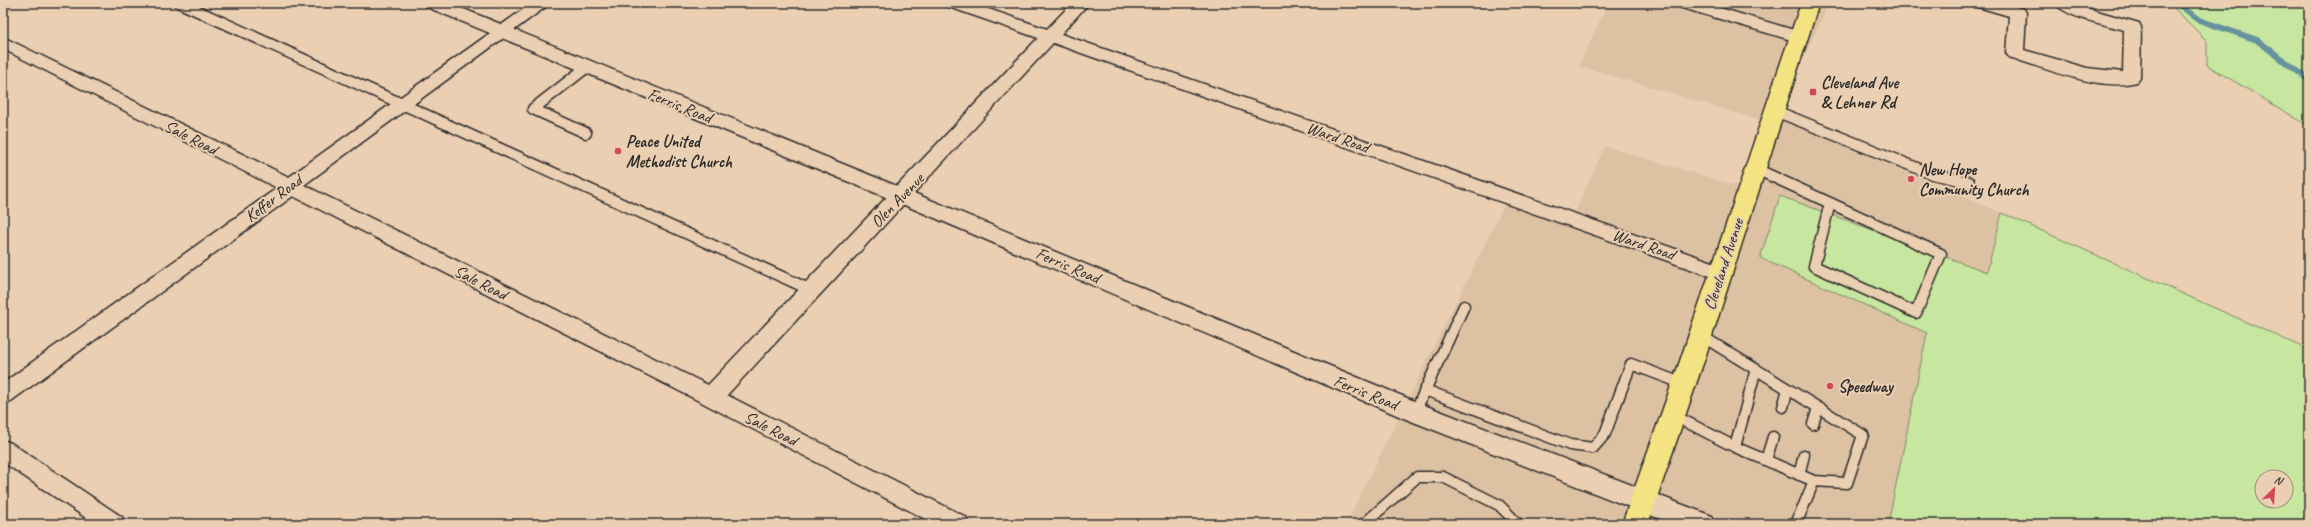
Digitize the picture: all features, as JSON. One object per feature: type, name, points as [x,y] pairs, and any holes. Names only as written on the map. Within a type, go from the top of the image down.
[{"type":"main road","name":"Ferris Road","points":[[433,3],[902,196],[1415,412],[1703,524]]},
{"type":"main road","name":"Cleveland Avenue","points":[[1635,524],[1684,384],[1754,168],[1810,3]]},
{"type":"street","name":"Keffer Road","points":[[3,395],[400,104],[543,3]]},
{"type":"street","name":"Ward Road","points":[[955,3],[1720,272]]},
{"type":"street","name":"Olen Avenue","points":[[711,397],[811,290],[902,196],[1081,3]]},
{"type":"street","points":[[1685,3],[1798,37]]},
{"type":"street","points":[[1984,3],[2018,13],[2015,53],[2117,79],[2131,78],[2133,27],[2084,13],[2063,3]]},
{"type":"street","name":"Sale Road","points":[[3,42],[711,397],[958,524]]},
{"type":"street","points":[[3,450],[114,524]]},
{"type":"lane","points":[[180,3],[811,290]]},
{"type":"lane","points":[[586,133],[533,109],[587,67]]},
{"type":"lane","points":[[1774,110],[1839,135],[1932,174],[1969,182]]},
{"type":"lane","points":[[1754,168],[1830,202],[1941,254],[1916,313],[1814,266],[1830,202]]},
{"type":"lane","points":[[1415,412],[1464,306]]},
{"type":"lane","points":[[1673,415],[1735,447],[1814,481],[1847,483],[1863,435],[1700,335]]},
{"type":"lane","points":[[1425,390],[1570,446],[1593,448],[1605,434],[1631,364],[1684,384]]},
{"type":"lane","points":[[1735,447],[1756,369]]},
{"type":"lane","points":[[1783,407],[1788,389]]},
{"type":"lane","points":[[1813,424],[1818,408]]},
{"type":"lane","points":[[1766,460],[1773,437]]},
{"type":"lane","points":[[1799,475],[1804,454]]},
{"type":"lane","points":[[1364,524],[1417,477],[1443,477],[1499,505],[1518,524]]},
{"type":"lane","points":[[1796,524],[1814,481]]},
{"type":"shaded area","points":[[1608,3],[1826,3],[1824,15],[1775,116],[2002,213],[1987,273],[1780,196],[1760,258],[1927,333],[1888,524],[1346,524],[1509,195],[1573,217],[1605,146],[1753,191],[1770,123],[1579,66]]},
{"type":"green space","points":[[2169,3],[2309,3],[2309,126],[2207,65],[2207,41]]},
{"type":"green space","points":[[1780,196],[1987,272],[2002,213],[2302,347],[2309,340],[2309,512],[2299,524],[1888,524],[1927,333],[1760,258]]},
{"type":"waterway","points":[[2177,3],[2199,20],[2257,40],[2309,80]]},
{"type":"place","name":"Cleveland Ave & Lehner Rd","points":[[1813,92]]},
{"type":"place","name":"Peace United Methodist Church","points":[[618,151]]},
{"type":"place","name":"New Hope Community Church","points":[[1911,179]]},
{"type":"place","name":"Speedway","points":[[1830,386]]}]
